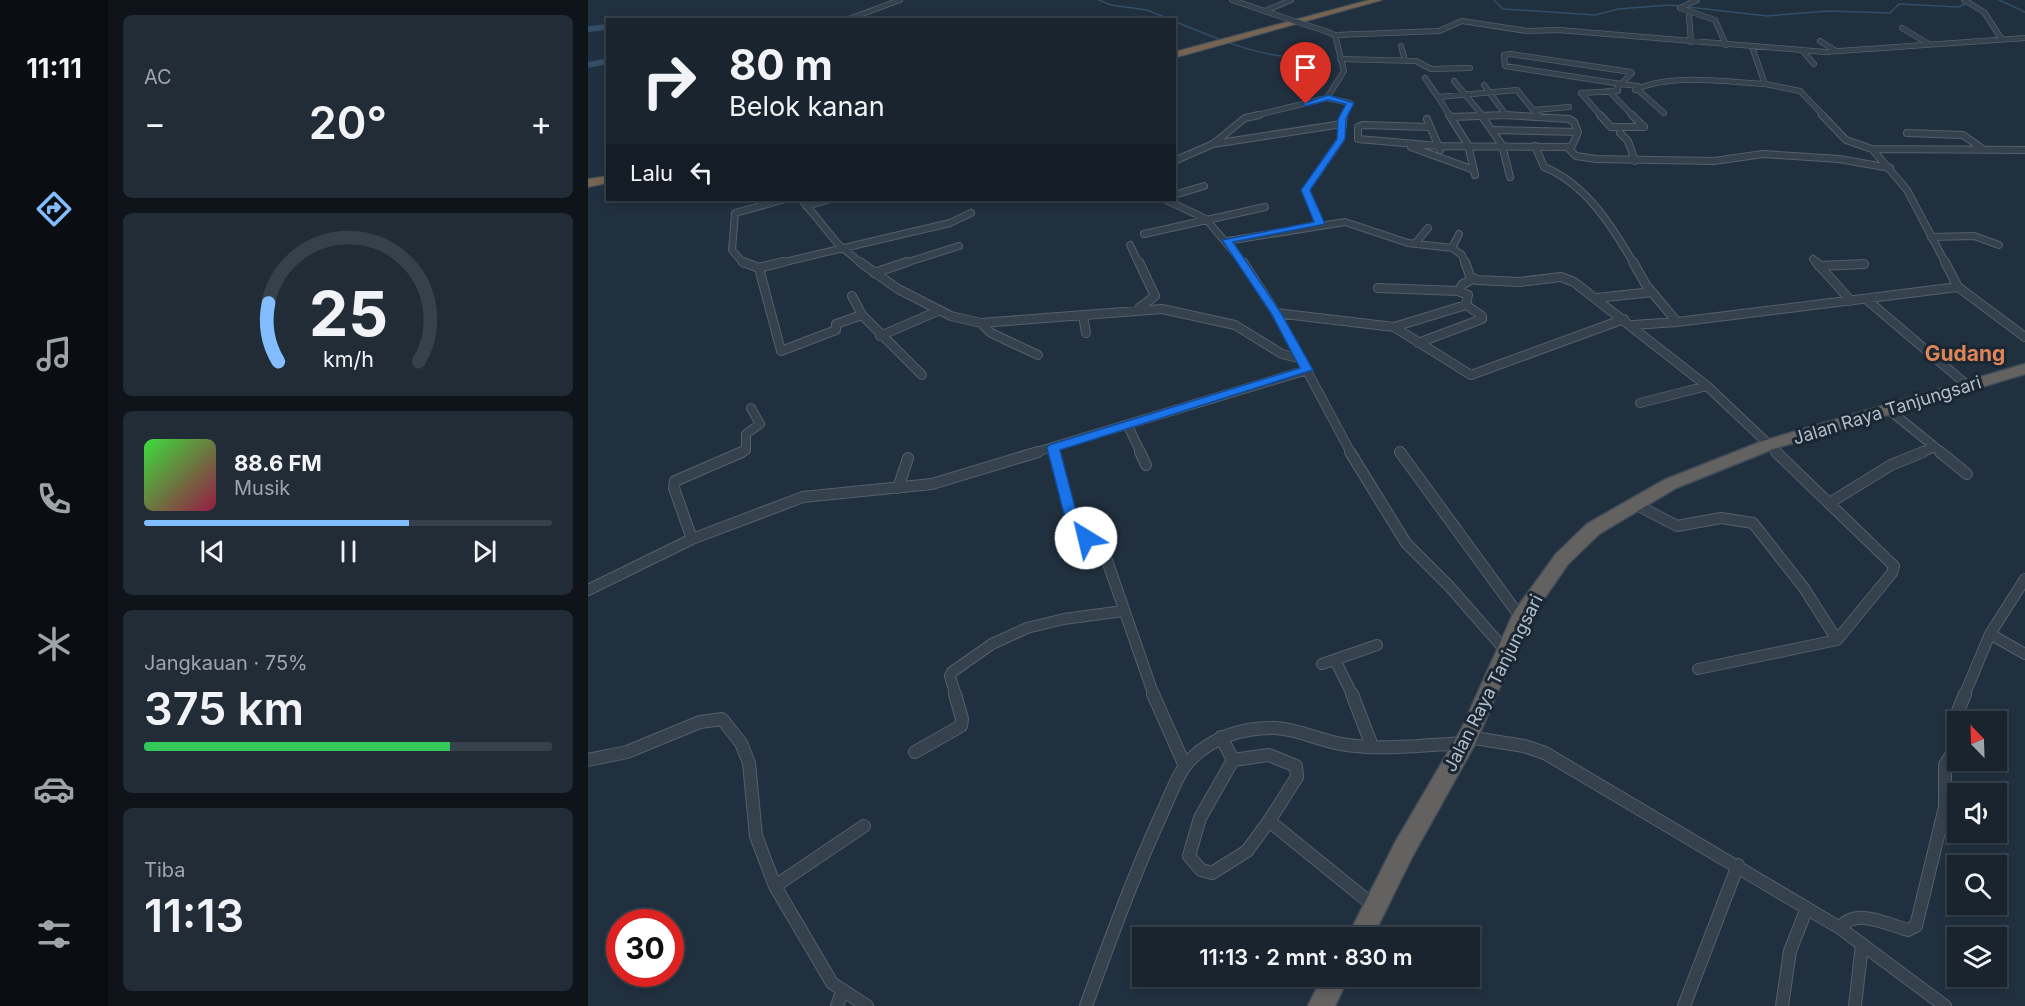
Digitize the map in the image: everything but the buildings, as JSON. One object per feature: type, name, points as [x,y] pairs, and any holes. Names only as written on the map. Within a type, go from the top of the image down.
[{"type":"highway","points":[[1176,52],[1364,0]]},
{"type":"highway","points":[[1176,52],[1378,0]]},
{"type":"highway","points":[[588,177],[606,173]]},
{"type":"highway","points":[[588,183],[606,179]]},
{"type":"highway","name":"Jalan Raya Tanjungsari","points":[[1364,927],[1466,740],[1521,618],[1562,559],[1593,530],[1635,504],[1712,466],[1768,446],[2025,369]]},
{"type":"highway","points":[[1321,1006],[1331,987]]},
{"type":"street","points":[[851,18],[900,0]]},
{"type":"street","points":[[1232,0],[1335,35],[1439,31],[1462,21],[1527,31],[1558,30],[1691,42],[1716,47],[1726,45],[1802,50],[1836,51],[2025,38]]},
{"type":"street","points":[[1264,11],[1291,0]]},
{"type":"street","points":[[1697,0],[1681,7],[1712,16],[1719,22],[1726,45]]},
{"type":"street","points":[[1966,1],[1984,12],[2003,38],[2018,47]]},
{"type":"street","points":[[1689,16],[1688,33],[1691,42]]},
{"type":"street","points":[[1902,28],[1927,43]]},
{"type":"street","points":[[1439,31],[1440,38]]},
{"type":"street","points":[[1328,98],[1342,76],[1335,35]]},
{"type":"street","points":[[1820,41],[1836,51]]},
{"type":"street","points":[[1401,46],[1405,60]]},
{"type":"street","points":[[1752,47],[1765,84]]},
{"type":"street","points":[[1802,50],[1814,63]]},
{"type":"street","points":[[1612,91],[1621,84],[1631,72],[1514,54],[1504,55],[1505,66],[1621,84],[1638,88],[1664,113]]},
{"type":"street","points":[[1340,59],[1405,60],[1421,62],[1431,69],[1470,68]]},
{"type":"street","points":[[1407,144],[1475,172],[1468,145],[1425,78]]},
{"type":"street","points":[[1454,81],[1494,130],[1502,145],[1510,177]]},
{"type":"street","points":[[1612,91],[1644,127],[1611,127],[1580,94],[1638,88],[1666,82],[1765,84],[1800,91],[1846,140],[1872,150],[2025,150]]},
{"type":"street","points":[[1484,86],[1506,115]]},
{"type":"street","points":[[1438,97],[1518,91],[1539,117]]},
{"type":"street","points":[[1214,144],[1245,118],[1328,98],[1350,103],[1342,124],[1341,139],[1306,190],[1320,224]]},
{"type":"street","points":[[1534,110],[1569,107]]},
{"type":"street","points":[[1452,117],[1506,115],[1570,119],[1578,132]]},
{"type":"street","points":[[1427,119],[1442,160]]},
{"type":"street","points":[[1176,160],[1214,144],[1342,124]]},
{"type":"street","points":[[1429,127],[1358,127],[1361,140],[1438,146],[1567,147],[1572,146],[1578,132]]},
{"type":"street","points":[[1494,130],[1578,132]]},
{"type":"street","points":[[1620,133],[1628,141],[1635,161]]},
{"type":"street","points":[[1907,133],[1963,135],[1983,149]]},
{"type":"street","points":[[1535,146],[1544,167],[1555,174],[1564,175],[1610,222],[1652,292],[1677,322]]},
{"type":"street","points":[[1567,147],[1576,156],[1585,158],[1635,161],[1714,161],[1763,154],[1839,159],[1890,168]]},
{"type":"street","points":[[1872,150],[1907,190],[1958,287],[2025,337]]},
{"type":"street","points":[[1176,194],[1204,186]]},
{"type":"street","points":[[778,201],[735,213],[732,250],[744,264],[759,268],[950,223],[971,213]]},
{"type":"street","points":[[804,203],[819,201]]},
{"type":"street","points":[[1168,201],[1206,219],[1227,240],[1276,313],[1351,455],[1406,543],[1449,586],[1505,650]]},
{"type":"street","points":[[804,203],[843,248],[874,273],[938,311],[981,323],[1137,309],[1162,309],[1220,320],[1249,332],[1282,354],[1302,360]]},
{"type":"street","points":[[1144,234],[1265,207]]},
{"type":"street","points":[[1227,240],[1320,224],[1356,224],[1415,244],[1452,248],[1462,255],[1473,279]]},
{"type":"street","points":[[1415,244],[1428,228]]},
{"type":"street","points":[[1452,248],[1459,234]]},
{"type":"street","points":[[1931,237],[1974,236],[1999,244]]},
{"type":"street","points":[[874,273],[959,246]]},
{"type":"street","points":[[1130,246],[1155,296],[1153,300],[1137,309]]},
{"type":"street","points":[[1813,259],[1851,301]]},
{"type":"street","points":[[1819,266],[1864,264]]},
{"type":"street","points":[[759,268],[781,351],[836,330],[836,324],[862,315]]},
{"type":"street","points":[[1458,291],[1463,284],[1473,279],[1519,282],[1561,277],[1574,282],[1707,386],[1768,446],[1831,502],[1894,566],[1838,640],[1698,669]]},
{"type":"street","points":[[1633,326],[1958,287]]},
{"type":"street","points":[[1378,288],[1458,291],[1468,295],[1466,305]]},
{"type":"street","points":[[1597,298],[1652,292]]},
{"type":"street","points":[[852,296],[862,315],[880,336],[922,375]]},
{"type":"street","points":[[1866,299],[1967,385]]},
{"type":"street","points":[[1276,313],[1394,327],[1466,305]]},
{"type":"street","points":[[1418,343],[1482,319],[1482,316],[1466,305]]},
{"type":"street","points":[[880,336],[938,311]]},
{"type":"street","points":[[1083,315],[1086,333]]},
{"type":"street","points":[[1394,327],[1467,374],[1476,375],[1624,319]]},
{"type":"street","points":[[981,323],[991,333],[1038,355]]},
{"type":"street","points":[[588,590],[692,538],[803,497],[834,492],[932,484],[1307,370]]},
{"type":"street","points":[[1640,403],[1707,386]]},
{"type":"street","points":[[692,538],[674,488],[675,481],[746,450],[746,434],[760,424],[751,408]]},
{"type":"street","points":[[1888,409],[1967,474]]},
{"type":"street","points":[[1128,426],[1146,465]]},
{"type":"street","points":[[1831,502],[1891,465],[1935,447]]},
{"type":"street","points":[[1053,448],[1075,533],[1096,540],[1102,546],[1151,690],[1185,766]]},
{"type":"street","points":[[1400,452],[1521,618]]},
{"type":"street","points":[[898,488],[908,458]]},
{"type":"street","points":[[1635,504],[1677,526],[1721,518],[1753,524],[1804,588],[1838,640]]},
{"type":"street","points":[[1840,928],[1848,919],[1858,916],[1908,930],[1916,926],[1945,807],[1943,775],[1945,765],[1953,752],[1958,711],[1990,634],[2025,579]]},
{"type":"street","points":[[915,753],[961,726],[962,718],[950,676],[956,667],[1010,634],[1042,622],[1123,611]]},
{"type":"street","points":[[1990,634],[2025,654]]},
{"type":"street","points":[[1322,664],[1377,645]]},
{"type":"street","points":[[1335,660],[1357,705],[1372,746]]},
{"type":"street","points":[[588,760],[627,752],[700,722],[722,718],[741,743],[749,763],[756,837],[776,886],[832,983],[842,992],[867,1006]]},
{"type":"street","points":[[1086,1006],[1132,880],[1185,766],[1221,737],[1252,730],[1282,728],[1338,743],[1372,746],[1466,740],[1524,746],[1545,753],[1738,865],[1840,928],[1946,1006]]},
{"type":"street","points":[[1221,737],[1233,760]]},
{"type":"street","points":[[1269,754],[1286,760],[1298,770],[1297,777],[1247,851],[1212,873],[1205,873],[1189,856],[1190,840],[1233,760],[1269,754]]},
{"type":"street","points":[[1269,821],[1374,906]]},
{"type":"street","points":[[776,886],[864,826]]},
{"type":"street","points":[[1684,1006],[1738,865]]},
{"type":"street","points":[[1782,1006],[1790,951],[1807,908]]},
{"type":"street","points":[[1854,1006],[1862,944]]},
{"type":"street","points":[[837,1006],[842,992]]},
{"type":"waterway","points":[[1099,0],[1111,5],[1147,10],[1167,18]]},
{"type":"waterway","points":[[1494,0],[1503,9],[1595,15],[1618,9],[1670,5],[1767,16],[1828,11],[1890,13],[1899,4],[1959,7],[1971,0]]},
{"type":"waterway","points":[[1999,0],[2025,12]]},
{"type":"waterway","points":[[1176,22],[1226,42],[1267,54],[1286,56],[1318,54]]},
{"type":"waterway","points":[[588,29],[606,27]]},
{"type":"waterway","points":[[588,65],[606,61]]},
{"type":"district","name":"Gudang","points":[[1965,353]]},
{"type":"route","points":[[1086,538],[1075,533],[1053,448],[1307,370],[1276,313],[1227,240],[1320,224],[1311,208],[1306,190],[1341,139],[1342,119],[1350,103],[1328,98],[1306,104]]}]
